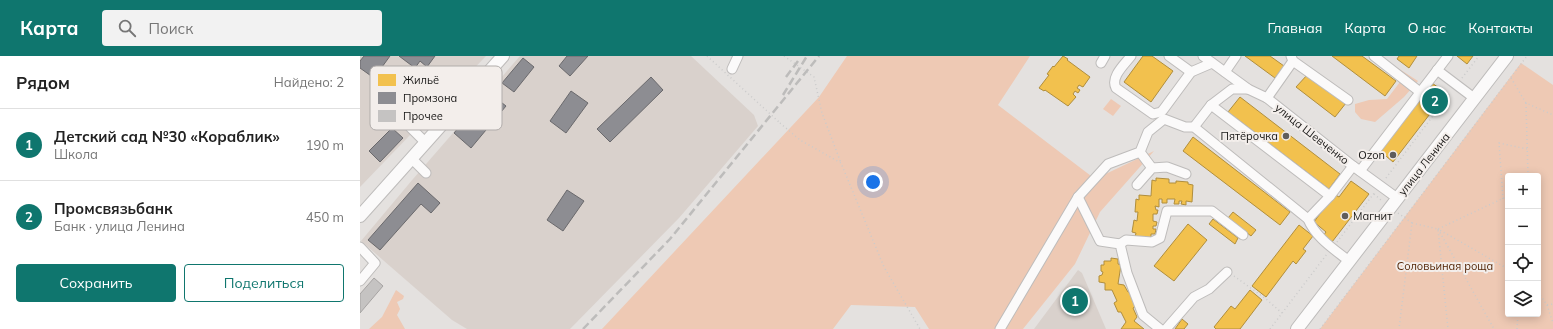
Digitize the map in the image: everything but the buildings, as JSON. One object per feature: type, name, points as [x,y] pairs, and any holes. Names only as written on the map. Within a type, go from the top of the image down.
[{"type":"main road","name":"улица Ленина","points":[[1297,329],[1506,56]]},
{"type":"main road","points":[[490,66],[497,58]]},
{"type":"main road","points":[[360,216],[435,130]]},
{"type":"street","points":[[732,69],[738,56]]},
{"type":"street","points":[[1131,56],[1115,79],[1114,85],[1116,88],[1153,114],[1163,110],[1191,72],[1212,63]]},
{"type":"street","points":[[1169,56],[1191,72]]},
{"type":"street","name":"улица Шевченко","points":[[1203,56],[1248,89],[1266,98],[1356,168],[1394,203]]},
{"type":"street","points":[[1225,72],[1236,56]]},
{"type":"street","points":[[1374,56],[1420,92]]},
{"type":"street","points":[[1308,219],[1356,168],[1420,92],[1448,56]]},
{"type":"street","points":[[1266,98],[1292,58],[1348,100]]},
{"type":"street","points":[[1437,70],[1474,98]]},
{"type":"street","points":[[1194,127],[1211,105],[1232,89],[1248,89]]},
{"type":"street","points":[[1211,105],[1330,196]]},
{"type":"street","points":[[1000,329],[1078,197],[1108,164],[1140,152],[1148,132],[1164,119],[1186,127],[1194,127],[1308,219],[1311,227],[1326,243],[1349,261]]},
{"type":"street","points":[[413,130],[425,142]]},
{"type":"street","points":[[1140,152],[1152,168]]},
{"type":"street","points":[[411,158],[426,173]]},
{"type":"street","points":[[1137,185],[1152,168],[1167,167],[1186,174]]},
{"type":"street","points":[[1078,197],[1100,241],[1120,244],[1126,240],[1152,242],[1160,238],[1167,211],[1212,211],[1244,235]]},
{"type":"street","points":[[1120,244],[1127,273],[1143,315],[1160,329]]},
{"type":"street","points":[[360,247],[375,263],[360,281]]},
{"type":"street","points":[[1166,329],[1194,297],[1209,288],[1228,272]]},
{"type":"path","points":[[707,56],[800,140],[841,163]]},
{"type":"path","points":[[784,56],[814,77],[822,113],[830,137],[884,267],[920,329]]},
{"type":"path","points":[[1320,329],[1527,56]]},
{"type":"path","points":[[1511,78],[1526,103],[1528,173]]},
{"type":"path","points":[[1526,103],[1553,115]]},
{"type":"path","points":[[1502,199],[1499,143],[1527,149]]},
{"type":"path","points":[[1438,229],[1505,198]]},
{"type":"path","points":[[1394,203],[1403,218],[1412,223],[1438,229],[1505,267]]},
{"type":"path","points":[[1399,329],[1412,223]]},
{"type":"path","points":[[1438,229],[1448,329]]},
{"type":"path","points":[[1438,229],[1494,329]]},
{"type":"path","points":[[1228,272],[1266,299],[1282,313]]},
{"type":"path","points":[[1541,296],[1547,304],[1553,323]]},
{"type":"path","points":[[1547,304],[1553,304]]},
{"type":"path","points":[[1518,317],[1518,329]]},
{"type":"shaded area","points":[[360,56],[486,56],[476,66],[370,66],[370,130],[415,130],[360,187]]},
{"type":"shaded area","points":[[520,56],[691,56],[754,115],[758,126],[679,218],[570,329],[467,329],[452,320],[361,241],[456,130],[502,130],[502,77]]},
{"type":"shaded area","points":[[1078,270],[1082,273],[1106,329],[1034,329]]},
{"type":"green space","points":[[847,56],[1030,56],[998,105],[1095,179],[1154,151],[1100,212],[1075,264],[1023,329],[929,329],[915,307],[851,305],[833,329],[602,329],[819,97]]},
{"type":"green space","name":"Соловьиная роща","points":[[1521,63],[1553,85],[1553,329],[1320,329]]},
{"type":"green space","points":[[1380,64],[1393,65],[1418,81],[1404,97],[1375,122],[1361,119],[1355,112],[1355,104],[1369,100],[1387,99],[1400,82]]},
{"type":"green space","points":[[1111,99],[1121,106],[1113,116],[1103,109]]},
{"type":"green space","points":[[396,290],[404,296],[403,299],[397,302],[400,309],[397,315],[405,329],[369,329],[382,317]]},
{"type":"railway","points":[[783,95],[807,56]]},
{"type":"railway","points":[[583,329],[670,239],[819,56]]},
{"type":"railway","points":[[786,77],[798,61]]},
{"type":"place","name":"Промсвязьбанк","points":[[1435,101]]},
{"type":"place","name":"Пятёрочка","points":[[1286,136]]},
{"type":"place","name":"Ozon","points":[[1393,155]]},
{"type":"place","name":"Магнит","points":[[1345,216]]},
{"type":"place","name":"Детский сад №30 «Кораблик»","points":[[1075,301]]}]
